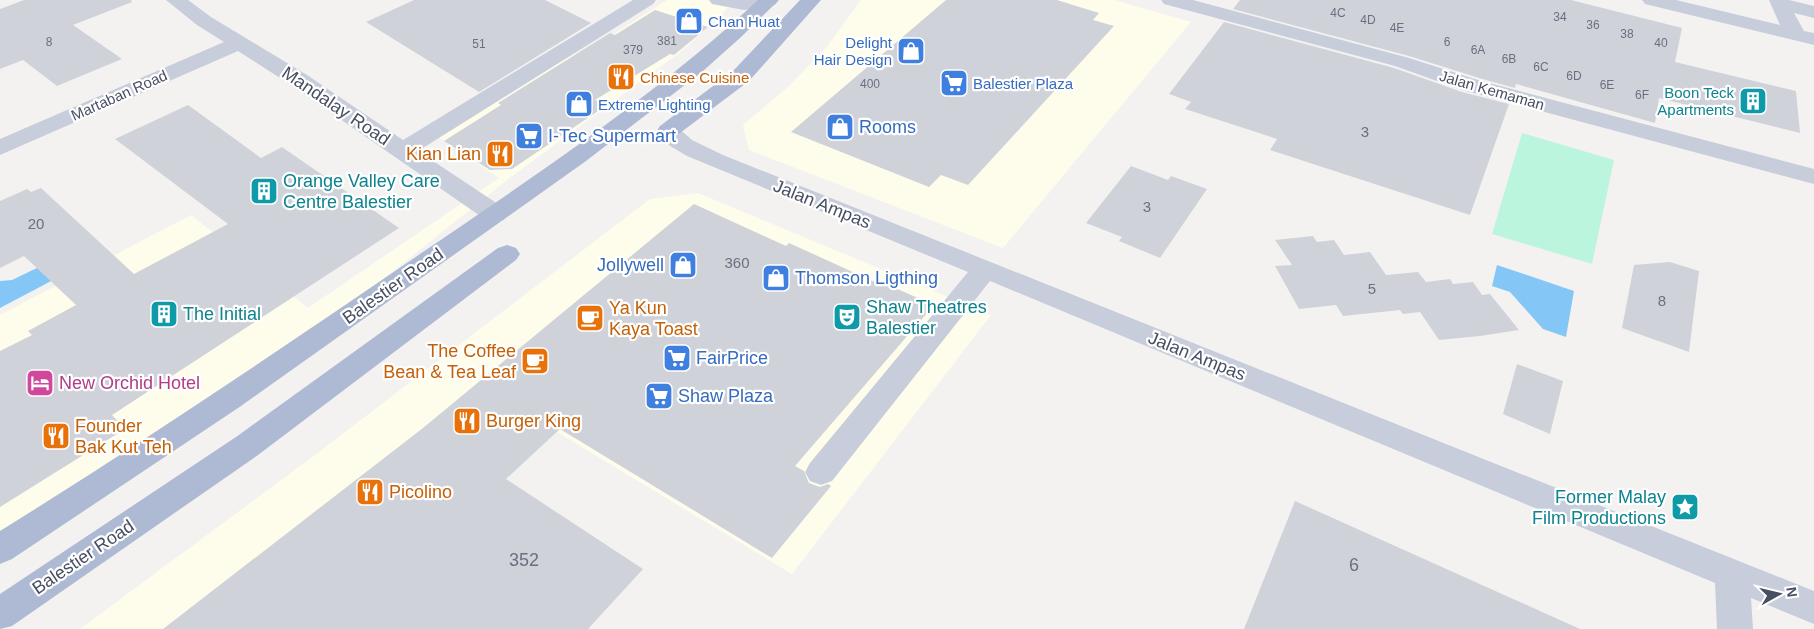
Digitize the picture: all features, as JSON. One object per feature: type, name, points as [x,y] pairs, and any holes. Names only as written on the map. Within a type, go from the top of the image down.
[{"type":"main road","name":"Balestier Road","points":[[0,549],[186,429],[495,214],[653,101],[728,39],[768,0]]},
{"type":"main road","points":[[668,131],[741,76],[811,0]]},
{"type":"main road","name":"Balestier Road","points":[[0,614],[247,446],[506,254]]},
{"type":"street","name":"Mandalay Road","points":[[176,0],[299,80],[495,214]]},
{"type":"street","points":[[403,150],[646,0]]},
{"type":"street","points":[[719,0],[734,4],[750,5],[768,0]]},
{"type":"street","name":"Jalan Kemaman","points":[[1171,0],[1402,62],[1470,85],[1814,177]]},
{"type":"street","points":[[1652,0],[1806,37]]},
{"type":"street","points":[[1780,2],[1789,24],[1806,37]]},
{"type":"street","points":[[1780,2],[1814,12]]},
{"type":"street","name":"Martaban Road","points":[[0,148],[240,43]]},
{"type":"street","name":"Jalan Ampas","points":[[668,131],[676,140],[691,150],[1339,412],[1814,608]]},
{"type":"street","points":[[821,472],[984,270]]},
{"type":"street","points":[[1732,574],[1735,629]]},
{"type":"shaded area","points":[[667,0],[735,0],[683,50],[507,180],[327,324],[0,542],[0,315],[191,215],[308,308],[499,178],[436,135],[536,74],[611,36]]},
{"type":"shaded area","points":[[861,0],[1114,0],[1191,22],[1003,248],[749,150],[743,125],[788,87],[826,48]]},
{"type":"shaded area","name":"Shaw Plaza","points":[[698,193],[991,315],[792,574],[557,432],[342,629],[80,629],[315,455],[650,199]]},
{"type":"green space","points":[[1522,133],[1614,160],[1592,264],[1492,234]]},
{"type":"water","points":[[1497,265],[1574,291],[1566,337],[1543,329],[1510,292],[1492,286]]},
{"type":"water","points":[[41,266],[55,279],[0,308],[0,281],[12,280]]},
{"type":"building","points":[[24,0],[131,0],[132,2],[73,25],[122,59],[57,86],[23,60],[0,69],[0,9]]},
{"type":"building","points":[[414,0],[545,0],[591,23],[479,92],[366,22]]},
{"type":"building","name":"Balestier Plaza","points":[[946,0],[1057,0],[1099,13],[1093,20],[1114,26],[968,185],[941,175],[929,187],[791,132]]},
{"type":"building","points":[[1240,0],[1571,0],[1682,28],[1675,62],[1796,91],[1800,133],[1659,98],[1655,123],[1516,84],[1515,88],[1409,56],[1233,9]]},
{"type":"building","points":[[655,10],[708,27],[674,55],[670,54],[595,100],[607,105],[512,169],[490,170],[444,141],[501,105],[498,103],[610,33],[615,35]]},
{"type":"building","points":[[1224,22],[1394,68],[1462,92],[1509,104],[1470,215],[1270,150],[1277,139],[1185,109],[1191,102],[1169,94]]},
{"type":"building","points":[[188,105],[261,158],[282,147],[399,228],[112,415],[125,429],[0,507],[0,351],[32,335],[28,331],[76,305],[24,256],[0,268],[0,201],[27,189],[31,192],[41,188],[134,274],[228,224],[115,139]]},
{"type":"building","points":[[1131,166],[1168,180],[1171,176],[1207,189],[1160,258],[1119,241],[1122,237],[1086,223]]},
{"type":"building","name":"Shaw Plaza","points":[[694,204],[786,246],[789,243],[877,283],[879,281],[934,305],[795,466],[804,471],[809,483],[820,487],[828,484],[831,486],[772,558],[560,429],[506,479],[643,569],[588,629],[163,629],[423,428]]},
{"type":"building","points":[[1313,236],[1317,242],[1334,240],[1344,255],[1370,252],[1386,275],[1418,272],[1426,282],[1450,279],[1453,284],[1473,282],[1482,295],[1490,294],[1519,330],[1439,340],[1420,312],[1403,314],[1400,310],[1343,316],[1336,305],[1299,309],[1275,266],[1292,265],[1275,240]]},
{"type":"building","points":[[1670,262],[1699,271],[1689,352],[1622,328],[1634,265]]},
{"type":"building","points":[[1517,364],[1563,381],[1550,434],[1503,414]]},
{"type":"building","points":[[1295,501],[1580,629],[1244,629]]},
{"type":"place","name":"Chan Huat","points":[[689,21]]},
{"type":"place","name":"Delight Hair Design","points":[[911,51]]},
{"type":"place","name":"Chinese Cuisine","points":[[621,77]]},
{"type":"place","name":"Balestier Plaza","points":[[954,83]]},
{"type":"place","name":"Boon Teck Apartments","points":[[1753,101]]},
{"type":"place","name":"Extreme Lighting","points":[[579,104]]},
{"type":"place","name":"Rooms","points":[[840,127]]},
{"type":"place","name":"I-Tec Supermart","points":[[529,136]]},
{"type":"place","name":"Kian Lian","points":[[500,154]]},
{"type":"place","name":"Orange Valley Care Centre Balestier","points":[[264,191]]},
{"type":"place","name":"Jollywell","points":[[683,265]]},
{"type":"place","name":"Thomson Ligthing","points":[[776,278]]},
{"type":"place","name":"The Initial","points":[[164,314]]},
{"type":"place","name":"Shaw Theatres Balestier","points":[[847,317]]},
{"type":"place","name":"Ya Kun Kaya Toast","points":[[590,318]]},
{"type":"place","name":"FairPrice","points":[[677,358]]},
{"type":"place","name":"The Coffee Bean & Tea Leaf","points":[[535,361]]},
{"type":"place","name":"New Orchid Hotel","points":[[40,383]]},
{"type":"place","name":"Shaw Plaza","points":[[659,396]]},
{"type":"place","name":"Burger King","points":[[467,421]]},
{"type":"place","name":"Founder Bak Kut Teh","points":[[56,436]]},
{"type":"place","name":"Picolino","points":[[370,492]]},
{"type":"place","name":"Former Malay Film Productions","points":[[1685,507]]}]
